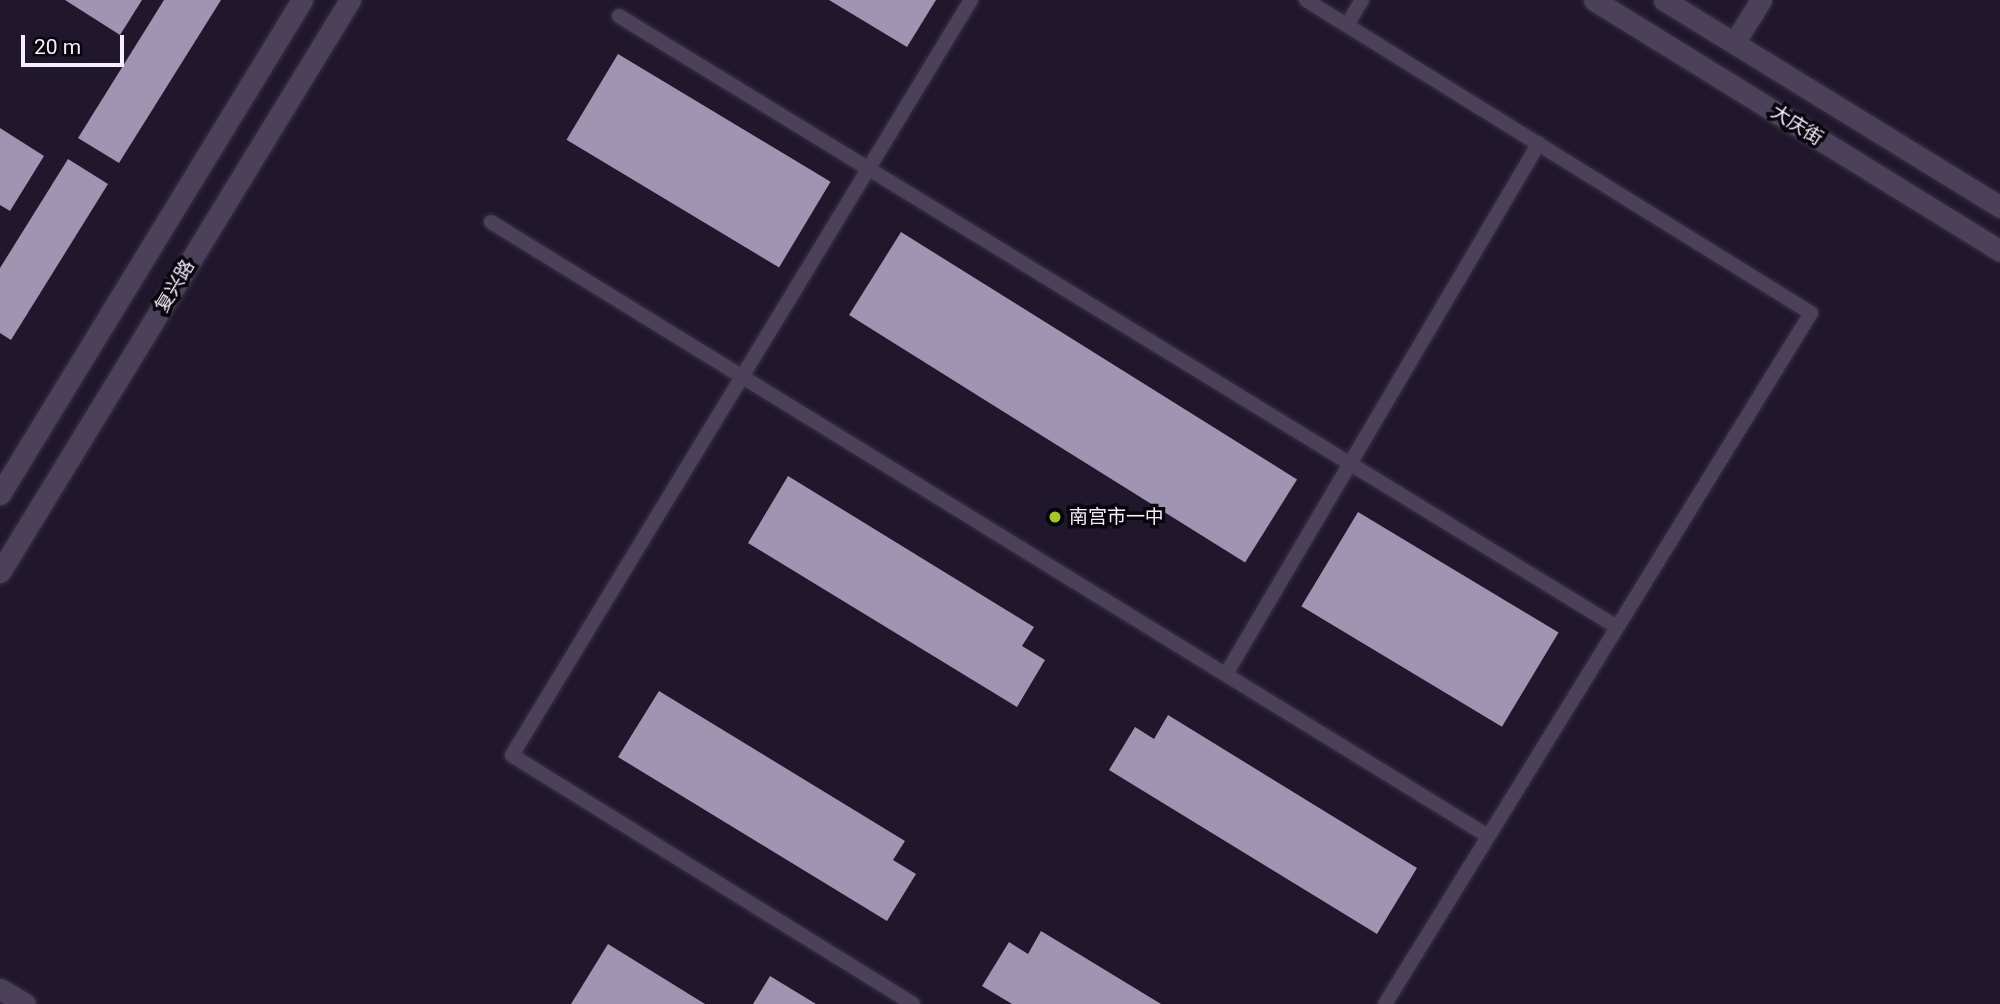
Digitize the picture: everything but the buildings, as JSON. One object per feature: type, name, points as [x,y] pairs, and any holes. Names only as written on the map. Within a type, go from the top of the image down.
[{"type":"street","points":[[0,494],[302,0]]},
{"type":"street","name":"复兴路","points":[[0,572],[350,0]]},
{"type":"street","name":"大庆街","points":[[1594,0],[2000,251]]},
{"type":"street","name":"大庆街","points":[[1664,0],[2000,207]]},
{"type":"street","points":[[1734,43],[1761,0]]},
{"type":"street","points":[[0,989],[25,1004]]},
{"type":"lane","points":[[913,1004],[512,755],[971,0]]},
{"type":"lane","points":[[1306,0],[1811,313],[1385,1004]]},
{"type":"lane","points":[[1347,25],[1362,0]]},
{"type":"lane","points":[[619,16],[1617,627]]},
{"type":"lane","points":[[1226,674],[1539,143]]},
{"type":"lane","points":[[491,222],[1488,836]]},
{"type":"place","name":"南宫市一中","points":[[1055,517]]}]
